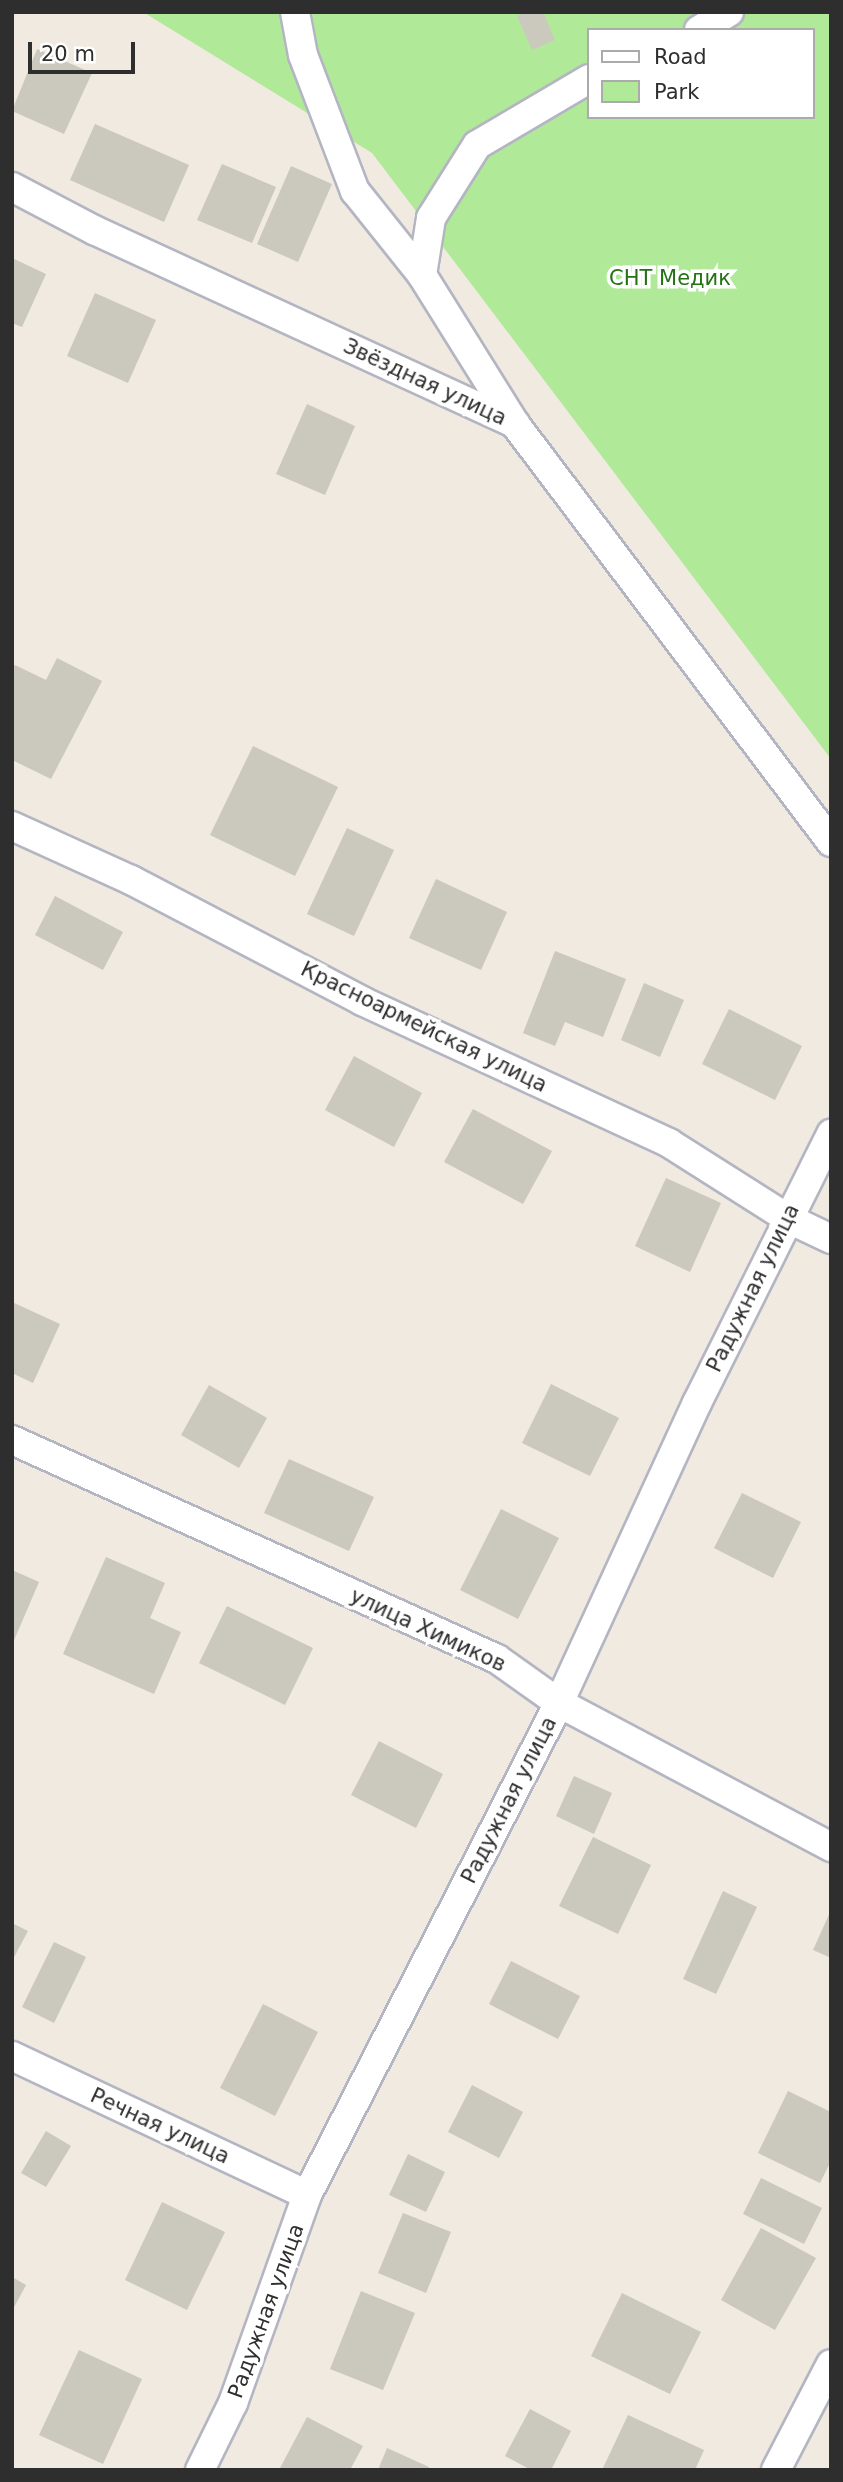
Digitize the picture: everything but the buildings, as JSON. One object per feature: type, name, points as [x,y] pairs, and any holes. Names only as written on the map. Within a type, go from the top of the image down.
[{"type":"street","points":[[295,12],[303,55],[355,191],[422,275],[516,424]]},
{"type":"street","points":[[702,28],[729,12]]},
{"type":"street","points":[[422,275],[431,218],[477,145],[588,80]]},
{"type":"street","name":"Звёздная улица","points":[[12,187],[94,230],[516,424],[831,842]]},
{"type":"street","name":"Красноармейская улица","points":[[12,825],[131,880],[362,1001],[669,1143],[786,1218],[831,1238]]},
{"type":"street","name":"Радужная улица","points":[[200,2470],[233,2403],[307,2195],[559,1703],[786,1218],[831,1134]]},
{"type":"street","name":"улица Химиков","points":[[12,1440],[497,1659],[559,1703],[831,1847]]},
{"type":"street","name":"Речная улица","points":[[12,2056],[307,2195]]},
{"type":"street","points":[[776,2470],[831,2364]]},
{"type":"green space","name":"СНТ Медик","points":[[143,12],[831,12],[831,759],[372,153]]}]
